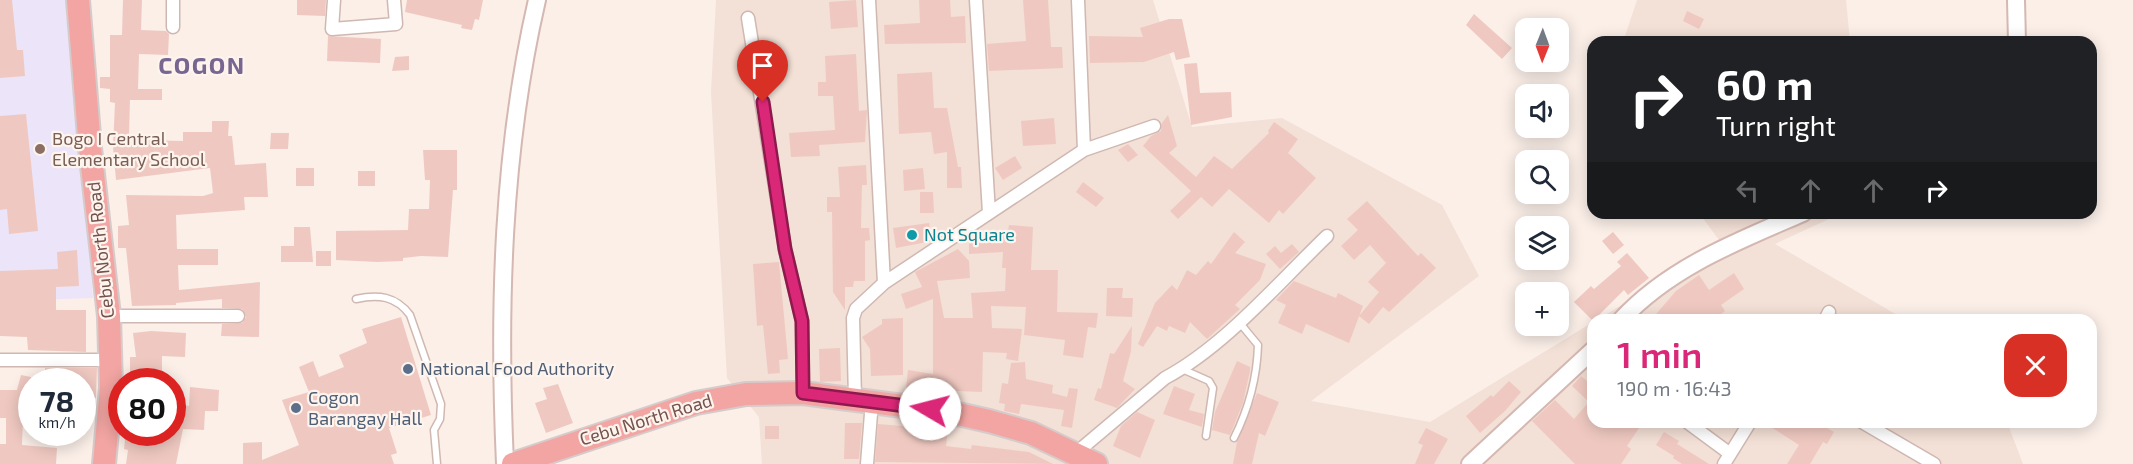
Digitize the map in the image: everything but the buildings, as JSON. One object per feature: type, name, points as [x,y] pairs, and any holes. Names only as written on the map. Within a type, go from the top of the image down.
[{"type":"highway","name":"Cebu North Road","points":[[78,0],[90,148],[110,316],[112,368]]},
{"type":"highway","name":"Cebu North Road","points":[[513,464],[707,400],[746,394],[803,393],[949,412],[989,421],[1031,433],[1096,464]]},
{"type":"highway","name":"Cebu North Road","points":[[104,464],[108,439]]},
{"type":"street","points":[[173,0],[173,27]]},
{"type":"street","points":[[334,0],[332,29],[342,30],[396,24],[393,0]]},
{"type":"street","points":[[505,464],[500,359],[511,146],[537,0]]},
{"type":"street","points":[[869,0],[884,283]]},
{"type":"street","points":[[976,0],[988,213]]},
{"type":"street","points":[[1078,0],[1084,150]]},
{"type":"street","points":[[2016,0],[2017,36]]},
{"type":"street","points":[[748,18],[785,249],[802,321],[803,393]]},
{"type":"street","points":[[867,464],[864,400],[853,318],[856,309],[884,283],[1084,150],[1154,126]]},
{"type":"street","points":[[1628,314],[1666,280],[1723,247],[1789,219]]},
{"type":"street","points":[[1076,453],[1165,378],[1181,369],[1238,322],[1327,236]]},
{"type":"street","points":[[110,316],[238,316]]},
{"type":"street","points":[[1470,464],[1587,356]]},
{"type":"street","points":[[0,360],[110,360]]},
{"type":"street","points":[[1693,428],[1726,461],[1746,428]]},
{"type":"street","points":[[1872,428],[1934,464]]},
{"type":"lane","points":[[356,299],[374,295],[386,297],[402,305],[410,315],[441,404],[440,419],[434,430],[437,464]]},
{"type":"lane","points":[[1234,438],[1252,392],[1258,345],[1238,322]]},
{"type":"lane","points":[[1181,369],[1209,381],[1213,388],[1206,436]]},
{"type":"shaded area","name":"Bogo I Central Elementary School","points":[[0,0],[69,0],[93,298],[0,301]]},
{"type":"shaded area","points":[[716,0],[1153,0],[1192,127],[1282,118],[1442,205],[1479,276],[1311,401],[1430,422],[1587,326],[1587,428],[2009,428],[2023,464],[762,464],[759,417],[727,378],[711,92]]},
{"type":"shaded area","points":[[1637,0],[1846,0],[1849,36],[1625,36]]},
{"type":"shaded area","points":[[1703,219],[1829,219],[1775,244],[1895,314],[1607,314],[1722,244]]},
{"type":"place","name":"Bogo I Central Elementary School","points":[[40,149]]},
{"type":"place","name":"Not Square","points":[[912,235]]},
{"type":"place","name":"National Food Authority","points":[[408,369]]},
{"type":"place","name":"Cogon Barangay Hall","points":[[296,408]]},
{"type":"district","name":"COGON","points":[[202,66]]},
{"type":"route","points":[[763,102],[785,249],[802,321],[803,393],[930,409]]}]
